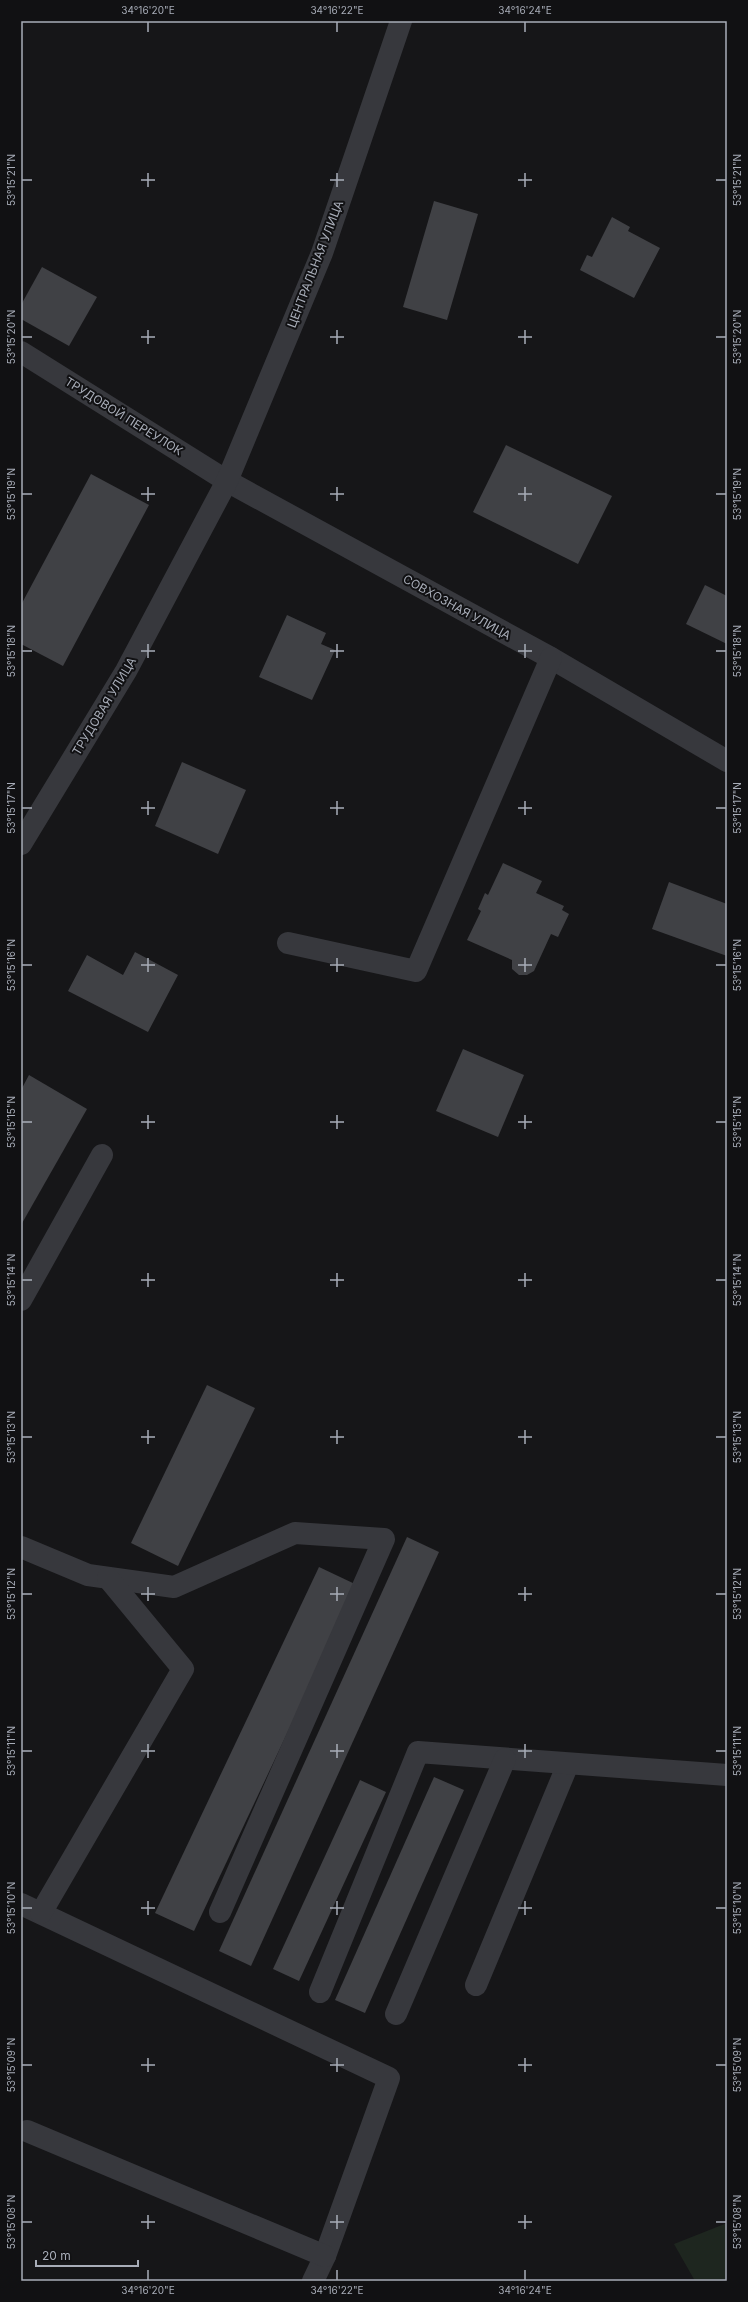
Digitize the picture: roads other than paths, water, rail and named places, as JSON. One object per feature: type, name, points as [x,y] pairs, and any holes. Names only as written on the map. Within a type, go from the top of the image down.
[{"type":"street","name":"ЦЕНТРАЛЬНАЯ УЛИЦА","points":[[226,481],[322,254],[402,21]]},
{"type":"street","name":"ТРУДОВОЙ ПЕРЕУЛОК","points":[[21,352],[226,481]]},
{"type":"street","name":"СОВХОЗНАЯ УЛИЦА","points":[[226,481],[551,658],[727,761]]},
{"type":"street","name":"ТРУДОВАЯ УЛИЦА","points":[[21,844],[28,818],[126,671],[226,481]]},
{"type":"street","points":[[288,943],[416,971],[551,658]]},
{"type":"street","points":[[21,1300],[102,1155]]},
{"type":"street","points":[[21,1547],[88,1575],[174,1587],[295,1533],[384,1538],[220,1912]]},
{"type":"street","points":[[41,1913],[184,1669],[108,1578]]},
{"type":"street","points":[[320,1992],[418,1752],[727,1775]]},
{"type":"street","points":[[396,2014],[505,1758]]},
{"type":"street","points":[[476,1985],[568,1764]]},
{"type":"street","points":[[21,1904],[389,2078],[325,2256],[313,2281]]},
{"type":"street","points":[[27,2131],[325,2256]]}]
